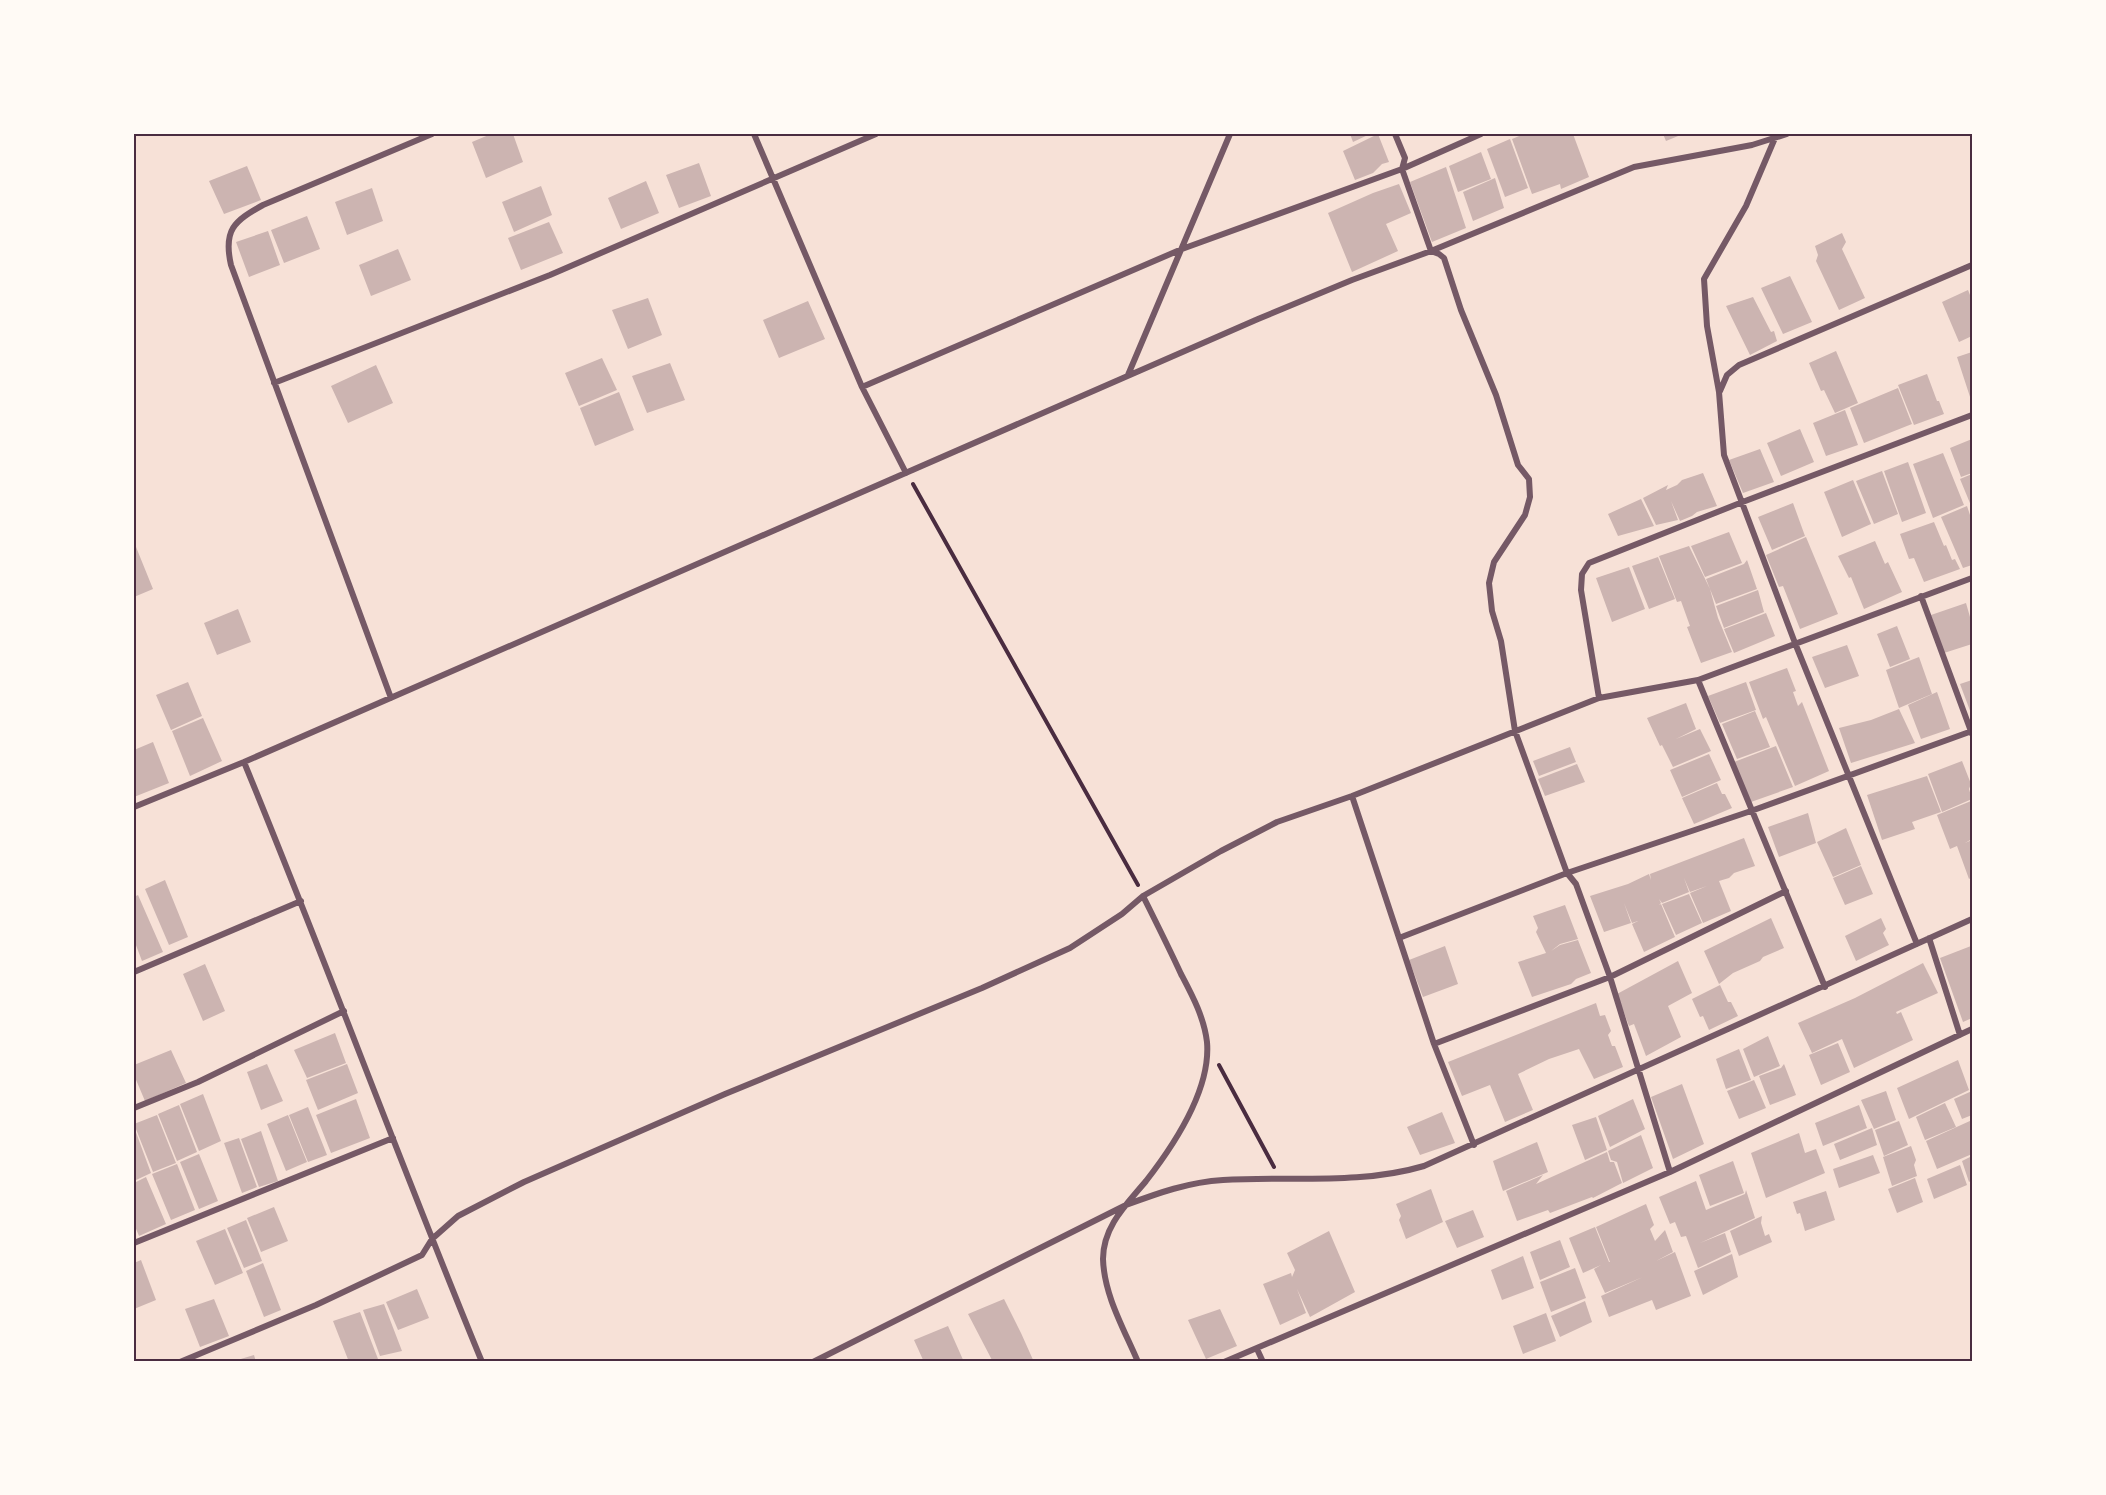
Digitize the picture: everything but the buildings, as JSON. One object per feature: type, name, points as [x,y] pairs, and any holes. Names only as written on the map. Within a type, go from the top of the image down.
[{"type":"street","points":[[391,698],[231,265],[227,247],[231,231],[242,217],[263,205],[432,134]]},
{"type":"street","points":[[754,134],[862,387],[906,473]]},
{"type":"street","points":[[274,383],[550,275],[876,134]]},
{"type":"street","points":[[1128,376],[1230,134]]},
{"type":"street","points":[[1395,134],[1405,158],[1402,169],[1431,251],[1444,258],[1461,310],[1496,395],[1518,465],[1529,479],[1530,497],[1525,515],[1494,562],[1489,583],[1492,611],[1501,641],[1515,731],[1567,873],[1576,884],[1610,977],[1670,1172]]},
{"type":"street","points":[[862,387],[1182,249],[1402,169],[1481,134]]},
{"type":"street","points":[[134,807],[244,762],[1352,280],[1431,251],[1634,166],[1752,145],[1787,134]]},
{"type":"street","points":[[1775,138],[1746,206],[1704,279],[1707,326],[1719,392],[1724,455],[1740,503],[1795,644],[1917,944]]},
{"type":"street","points":[[1719,392],[1727,375],[1739,365],[1972,265]]},
{"type":"street","points":[[1599,698],[1581,590],[1582,574],[1589,563],[1972,415]]},
{"type":"street","points":[[180,1362],[316,1305],[405,1264],[422,1255],[432,1239],[458,1216],[524,1182],[725,1094],[982,988],[1070,948],[1122,914],[1143,896],[1277,822],[1352,796],[1599,698],[1698,680],[1972,578]]},
{"type":"street","points":[[1398,938],[1567,873],[1849,777],[1972,732],[1921,596]]},
{"type":"street","points":[[1698,680],[1825,987]]},
{"type":"street","points":[[244,762],[482,1362]]},
{"type":"street","points":[[1352,796],[1434,1044],[1474,1145]]},
{"type":"street","points":[[1434,1044],[1610,977],[1786,891]]},
{"type":"street","points":[[1138,1362],[1113,1303],[1106,1279],[1103,1258],[1104,1242],[1110,1227],[1173,1145],[1188,1118],[1204,1070],[1207,1043],[1198,1008],[1143,896]]},
{"type":"street","points":[[134,972],[301,901]]},
{"type":"street","points":[[813,1362],[1126,1205],[1178,1187],[1221,1180],[1383,1175],[1424,1166],[1972,919]]},
{"type":"street","points":[[1929,938],[1960,1035]]},
{"type":"street","points":[[134,1108],[198,1082],[344,1011]]},
{"type":"street","points":[[1224,1362],[1670,1172],[1972,1029]]},
{"type":"street","points":[[134,1243],[393,1138]]},
{"type":"street","points":[[1257,1349],[1263,1362]]},
{"type":"path","points":[[906,473],[1143,896]]},
{"type":"path","points":[[1207,1043],[1280,1178]]}]
